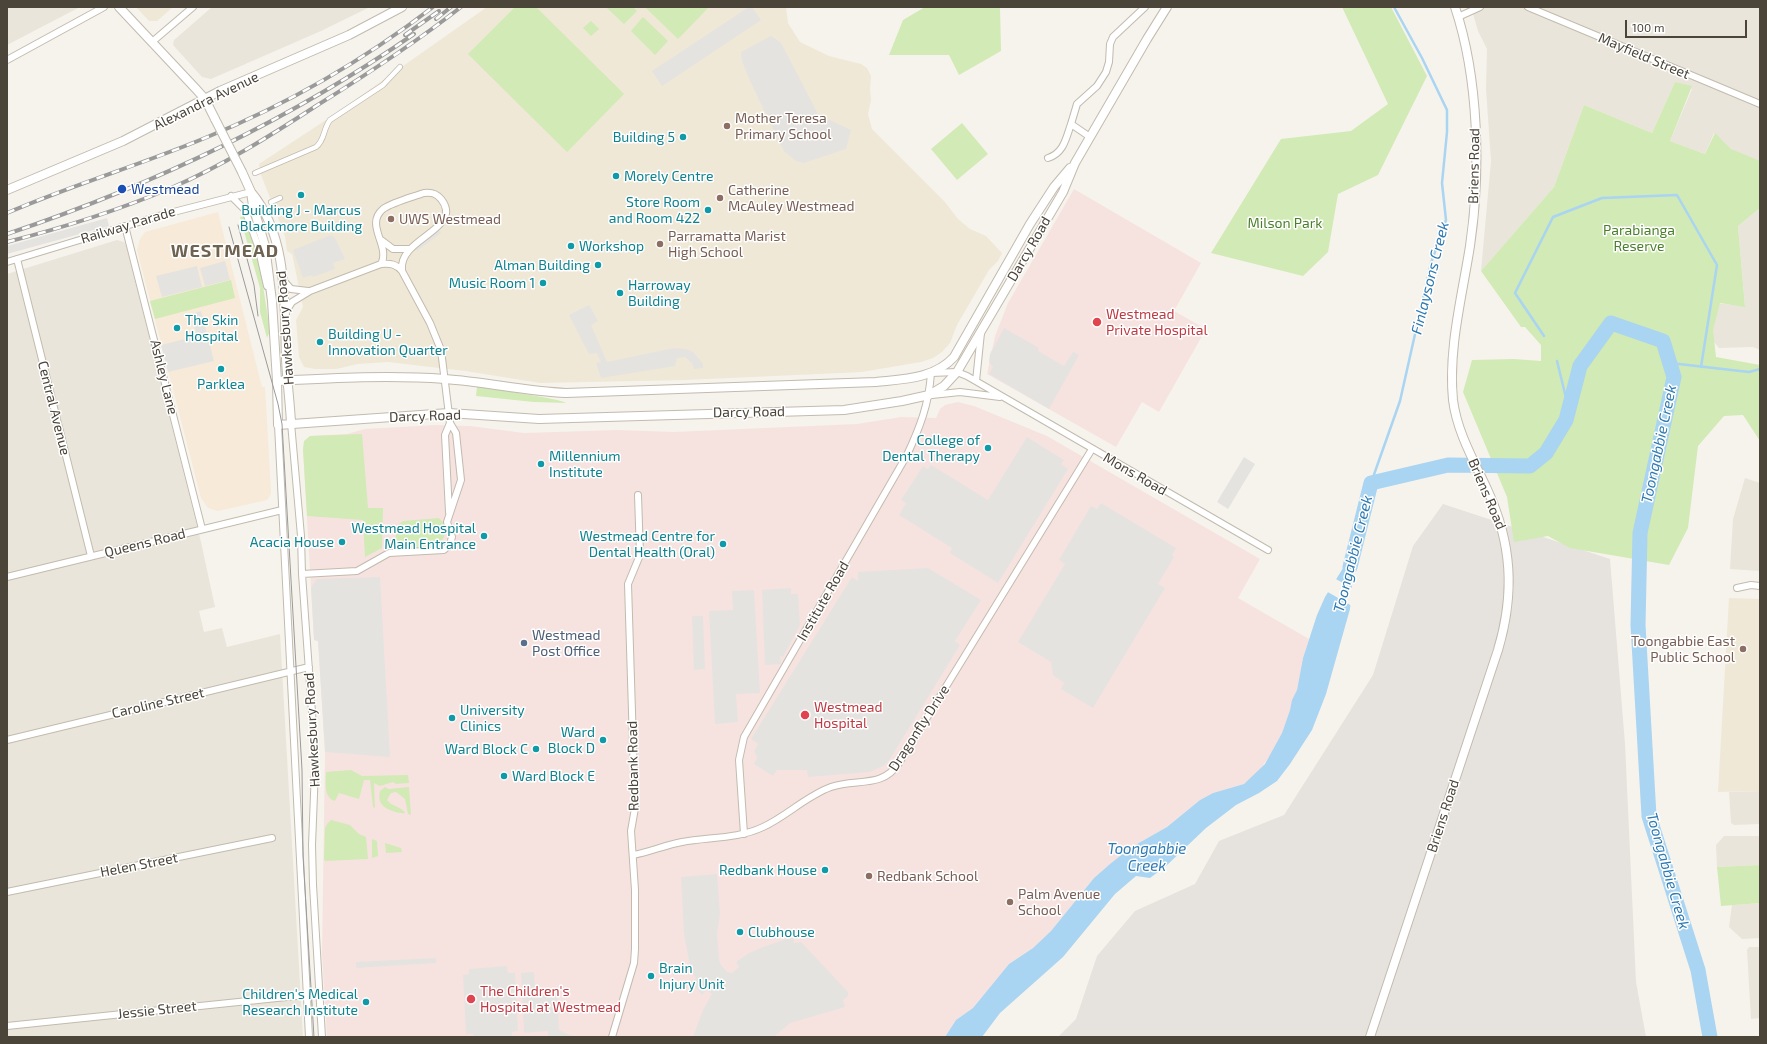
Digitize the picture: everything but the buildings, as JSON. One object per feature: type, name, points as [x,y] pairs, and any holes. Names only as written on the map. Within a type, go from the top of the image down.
[{"type":"street","points":[[7,60],[98,12],[104,7]]},
{"type":"street","name":"Hawkesbury Road","points":[[119,7],[204,99],[251,192],[261,204],[270,226],[280,262],[301,536],[302,574],[315,769],[312,845],[313,885],[322,1037]]},
{"type":"street","points":[[152,42],[193,7]]},
{"type":"street","name":"Alexandra Avenue","points":[[7,190],[123,141],[204,99],[349,35],[402,7]]},
{"type":"street","points":[[1048,158],[1059,152],[1063,147],[1077,104],[1097,86],[1106,72],[1109,62],[1110,44],[1113,37],[1145,7]]},
{"type":"street","name":"Darcy Road","points":[[292,423],[449,413],[539,419],[700,413],[810,412],[876,406],[929,395],[944,386],[957,372],[1062,192],[1075,163],[1167,7]]},
{"type":"street","name":"Briens Road","points":[[1370,1037],[1501,639],[1508,606],[1510,570],[1505,538],[1492,501],[1463,437],[1454,402],[1451,364],[1470,243],[1476,176],[1472,82],[1455,7]]},
{"type":"street","points":[[1458,17],[1480,7]]},
{"type":"street","name":"Mayfield Street","points":[[1528,7],[1760,104]]},
{"type":"street","points":[[255,173],[277,162],[316,147],[321,143],[326,125],[330,120],[383,86],[400,67]]},
{"type":"street","points":[[1071,124],[1090,137]]},
{"type":"street","name":"Darcy Road","points":[[277,381],[393,376],[445,379],[540,392],[566,392],[869,383],[931,373],[944,367],[954,357],[992,289],[1054,187],[1075,163]]},
{"type":"street","name":"Hawkesbury Road","points":[[251,192],[253,206],[265,246],[272,301],[277,381],[289,672],[309,1037]]},
{"type":"street","name":"Railway Parade","points":[[7,262],[125,226],[231,196],[251,192]]},
{"type":"street","points":[[381,264],[384,254],[376,226],[376,220],[383,209],[424,193],[434,193],[444,204],[446,209],[444,220],[435,229],[410,248],[403,257],[402,270]]},
{"type":"street","name":"Hawkesbury Road","points":[[231,196],[245,210],[258,246],[272,301]]},
{"type":"street","points":[[271,202],[280,198]]},
{"type":"street","name":"Ashley Lane","points":[[125,226],[202,528]]},
{"type":"street","points":[[380,239],[393,249],[404,250],[410,248]]},
{"type":"street","points":[[992,289],[1004,282],[1025,255]]},
{"type":"street","name":"Central Avenue","points":[[17,259],[91,556]]},
{"type":"street","points":[[285,312],[292,302],[310,291],[381,264],[394,264],[402,270],[436,337],[441,350],[450,423],[456,433],[461,480],[447,522],[452,537],[450,544],[444,550],[389,553],[357,571],[302,574]]},
{"type":"street","points":[[282,278],[291,289],[310,291]]},
{"type":"street","points":[[976,381],[982,331]]},
{"type":"street","name":"Mons Road","points":[[931,373],[957,372],[976,381],[1268,550]]},
{"type":"street","name":"Institute Road","points":[[744,834],[739,760],[744,737],[907,455],[924,415],[929,395],[931,373]]},
{"type":"street","name":"Mons Road","points":[[929,395],[960,392],[1002,397]]},
{"type":"street","points":[[278,425],[292,423]]},
{"type":"street","points":[[449,513],[445,435],[450,423]]},
{"type":"street","name":"Dragonfly Drive","points":[[633,855],[645,853],[662,846],[684,841],[744,834],[764,827],[808,798],[830,787],[840,784],[883,778],[894,770],[1092,449]]},
{"type":"street","name":"Redbank Road","points":[[612,1037],[634,963],[635,949],[631,831],[636,808],[628,584],[640,555],[638,495]]},
{"type":"street","name":"Queens Road","points":[[7,577],[202,528],[282,510]]},
{"type":"street","points":[[1737,588],[1751,585],[1760,586]]},
{"type":"street","name":"Caroline Street","points":[[7,740],[309,667]]},
{"type":"street","name":"Helen Street","points":[[7,892],[272,838]]},
{"type":"street","name":"Jessie Street","points":[[7,1026],[306,994]]},
{"type":"shaded area","points":[[7,7],[80,7],[7,45]]},
{"type":"shaded area","points":[[136,7],[173,7],[157,21],[149,21]]},
{"type":"shaded area","points":[[212,7],[370,7],[321,31],[211,79],[202,77],[173,45],[174,40]]},
{"type":"shaded area","name":"Catherine McAuley Westmead","points":[[487,7],[786,7],[788,23],[800,42],[829,56],[861,64],[867,68],[871,76],[871,100],[868,114],[872,129],[945,202],[958,219],[970,229],[986,236],[1002,253],[998,261],[989,270],[957,325],[950,343],[942,352],[933,358],[921,362],[862,372],[686,380],[540,383],[465,371],[388,362],[358,364],[336,369],[315,369],[304,367],[299,357],[296,320],[303,307],[292,254],[287,251],[285,236],[261,175],[259,164],[329,118]]},
{"type":"shaded area","points":[[749,7],[752,7],[761,20],[662,86],[652,71]]},
{"type":"shaded area","points":[[1471,7],[1760,7],[1760,162],[1733,151],[1714,133],[1705,154],[1670,141],[1692,89],[1675,82],[1652,133],[1584,105],[1554,187],[1481,271],[1491,161],[1486,89],[1487,49],[1478,31]]},
{"type":"shaded area","points":[[771,36],[781,43],[821,120],[830,120],[851,130],[846,149],[804,163],[796,161],[784,151],[742,61],[741,52]]},
{"type":"shaded area","name":"Westmead Private Hospital","points":[[1074,189],[1201,263],[1174,311],[1206,329],[1159,412],[1142,402],[1116,447],[987,374],[995,336],[1008,303]]},
{"type":"shaded area","points":[[1760,208],[1760,350],[1753,347],[1719,348],[1709,336],[1715,303],[1745,306],[1738,226]]},
{"type":"shaded area","points":[[218,212],[262,387],[265,387],[271,492],[267,500],[218,511],[208,508],[201,498],[137,250],[140,239],[145,232]]},
{"type":"shaded area","points":[[107,218],[109,226],[7,254],[7,246]]},
{"type":"shaded area","points":[[439,230],[441,233],[417,251],[415,248]]},
{"type":"shaded area","points":[[331,235],[335,238],[345,259],[333,263],[335,269],[313,277],[312,275],[303,278],[293,250]]},
{"type":"shaded area","points":[[117,240],[124,242],[126,245],[201,542],[215,607],[199,611],[204,632],[222,628],[227,647],[280,634],[303,1037],[7,1037],[7,274]]},
{"type":"shaded area","points":[[225,261],[230,280],[205,286],[200,268]]},
{"type":"shaded area","points":[[197,266],[202,287],[162,297],[156,276]]},
{"type":"shaded area","points":[[589,305],[598,321],[591,325],[607,362],[674,348],[686,349],[693,352],[703,364],[703,368],[694,369],[692,363],[685,357],[677,358],[675,366],[601,378],[596,363],[601,362],[597,353],[589,354],[569,315]]},
{"type":"shaded area","points":[[201,311],[214,361],[168,372],[161,345],[197,336],[191,314]]},
{"type":"shaded area","points":[[1004,328],[1039,348],[1038,351],[1064,366],[1073,352],[1079,355],[1049,409],[989,374],[993,367],[989,362],[990,354]]},
{"type":"shaded area","name":"Westmead Hospital","points":[[958,402],[974,406],[1047,436],[1260,559],[1238,598],[1309,639],[1303,658],[1297,690],[1282,733],[1270,756],[1259,771],[1244,784],[1213,793],[1200,800],[1167,827],[1130,848],[1110,864],[1094,878],[1051,931],[1033,948],[1009,964],[973,1008],[956,1020],[945,1037],[327,1037],[322,954],[325,752],[318,641],[314,640],[303,449],[310,436],[347,434],[365,429],[436,425],[470,426],[524,433],[617,430],[674,432],[857,424],[901,417],[936,418],[940,409],[945,405]]},
{"type":"shaded area","points":[[1027,437],[1064,460],[1061,464],[1068,469],[998,583],[950,553],[952,548],[899,515],[906,503],[901,500],[923,466],[928,469],[931,465],[988,500]]},
{"type":"shaded area","points":[[1244,457],[1255,464],[1228,509],[1217,502]]},
{"type":"shaded area","points":[[1745,478],[1760,483],[1760,571],[1730,569],[1733,519]]},
{"type":"shaded area","points":[[1101,503],[1176,548],[1172,555],[1174,557],[1158,584],[1165,588],[1093,708],[1061,689],[1064,683],[1053,675],[1051,662],[1018,642],[1065,564],[1059,560],[1091,506],[1097,509]]},
{"type":"shaded area","points":[[1443,504],[1610,559],[1625,744],[1636,982],[1646,1037],[1058,1037],[1076,1019],[1097,956],[1135,911],[1195,884],[1219,841],[1284,815],[1373,675],[1413,546]]},
{"type":"shaded area","points":[[928,568],[981,600],[955,641],[960,645],[885,765],[870,772],[808,777],[807,770],[777,770],[773,776],[754,764],[757,758],[754,751],[758,744],[751,739],[852,577],[858,581],[858,572]]},
{"type":"shaded area","points":[[380,577],[390,757],[325,752],[318,641],[314,640],[311,587],[317,579]]},
{"type":"shaded area","points":[[791,588],[791,594],[798,594],[800,625],[783,657],[780,656],[781,664],[765,665],[762,590]]},
{"type":"shaded area","points":[[754,590],[760,693],[736,694],[738,722],[715,724],[709,611],[733,610],[732,591]]},
{"type":"shaded area","name":"Toongabbie East Public School","points":[[1729,598],[1760,599],[1760,791],[1718,792]]},
{"type":"shaded area","points":[[692,616],[703,616],[705,669],[694,670]]},
{"type":"shaded area","points":[[1760,791],[1760,824],[1734,825],[1731,823],[1729,792]]},
{"type":"shaded area","points":[[1724,836],[1760,836],[1760,865],[1717,867],[1716,845]]},
{"type":"shaded area","points":[[717,874],[720,914],[717,934],[719,960],[727,972],[732,973],[739,967],[736,962],[749,953],[793,937],[794,943],[801,942],[848,992],[848,996],[843,1000],[845,1007],[790,1023],[774,1037],[693,1037],[703,1010],[712,994],[706,990],[702,995],[691,982],[696,978],[691,971],[684,934],[681,877]]},
{"type":"shaded area","points":[[1760,903],[1760,938],[1742,939],[1729,927],[1732,905]]},
{"type":"shaded area","points":[[1749,947],[1760,947],[1760,1018],[1751,1019],[1747,950]]},
{"type":"shaded area","points":[[436,958],[436,963],[356,968],[356,962]]},
{"type":"shaded area","points":[[507,966],[508,973],[515,973],[518,1031],[512,1032],[512,1037],[473,1037],[473,1034],[466,1034],[463,975],[469,974],[469,969]]},
{"type":"shaded area","points":[[534,972],[535,991],[557,989],[559,1030],[569,1035],[583,1037],[548,1037],[548,1031],[524,1033],[521,973]]},
{"type":"green space","points":[[515,7],[536,7],[624,94],[567,152],[468,54]]},
{"type":"green space","points":[[606,7],[633,7],[637,11],[624,24]]},
{"type":"green space","points":[[645,7],[709,7],[678,39]]},
{"type":"green space","points":[[925,7],[1000,7],[1001,51],[959,75],[949,55],[889,55],[903,20]]},
{"type":"green space","name":"Milson Park","points":[[1342,7],[1391,7],[1427,76],[1378,175],[1338,194],[1328,252],[1303,276],[1211,253],[1281,139],[1351,131],[1388,104]]},
{"type":"green space","points":[[643,17],[668,41],[655,55],[631,31]]},
{"type":"green space","points":[[591,21],[599,29],[591,36],[583,28]]},
{"type":"green space","name":"Parabianga Reserve","points":[[1675,82],[1692,86],[1670,141],[1705,154],[1715,133],[1731,149],[1760,161],[1760,208],[1738,226],[1745,307],[1720,303],[1713,330],[1716,357],[1760,365],[1760,441],[1743,415],[1724,416],[1698,446],[1688,528],[1669,565],[1570,548],[1548,536],[1514,542],[1507,497],[1463,392],[1472,360],[1514,359],[1541,361],[1541,345],[1525,327],[1521,327],[1481,271],[1554,187],[1584,105],[1652,133]]},
{"type":"green space","points":[[962,123],[988,154],[957,180],[931,149]]},
{"type":"green space","points":[[246,215],[257,247],[270,331],[267,338],[260,312],[260,288],[240,217]]},
{"type":"green space","points":[[231,280],[235,298],[155,319],[150,301]]},
{"type":"green space","points":[[477,387],[539,396],[566,403],[534,402],[476,396]]},
{"type":"green space","points":[[362,434],[368,508],[383,508],[382,548],[365,557],[363,520],[307,516],[303,449],[304,441],[310,436]]},
{"type":"green space","points":[[439,518],[444,523],[445,532],[443,539],[438,543],[424,548],[400,549],[396,545],[397,528],[403,521]]},
{"type":"green space","points":[[351,770],[362,776],[408,775],[409,783],[396,784],[393,782],[380,786],[374,783],[375,808],[373,807],[370,780],[364,780],[359,799],[339,793],[335,801],[331,799],[326,789],[326,772]]},
{"type":"green space","points":[[385,787],[389,789],[409,787],[411,815],[408,814],[405,799],[396,792],[391,793],[387,800],[405,813],[398,813],[381,804],[379,799],[380,791]]},
{"type":"green space","points":[[331,820],[350,825],[359,834],[366,837],[368,859],[325,861],[325,828]]},
{"type":"green space","points":[[372,839],[377,841],[378,856],[372,858]]},
{"type":"green space","points":[[385,843],[401,848],[402,852],[386,853]]},
{"type":"green space","points":[[1760,865],[1760,903],[1721,906],[1717,867]]},
{"type":"water","name":"Toongabbie Creek","points":[[1355,549],[1350,609],[1326,694],[1312,730],[1277,781],[1259,793],[1236,805],[1206,828],[1166,866],[1150,878],[1136,876],[1115,894],[1063,957],[1000,1013],[982,1037],[945,1037],[956,1020],[973,1008],[1009,964],[1033,948],[1051,931],[1094,878],[1110,864],[1130,848],[1167,827],[1200,800],[1213,793],[1244,784],[1265,764],[1282,733],[1292,700],[1297,690],[1303,658],[1317,615],[1325,597]]},
{"type":"pier","points":[[1334,578],[1354,589],[1352,606],[1326,591]]},
{"type":"waterway","name":"Finlaysons Creek","points":[[1371,483],[1400,401],[1431,263],[1446,220],[1442,183],[1447,132],[1447,110],[1422,58],[1394,7]]},
{"type":"waterway","points":[[1544,336],[1515,293],[1553,217],[1602,198],[1677,195],[1717,265],[1701,367]]},
{"type":"waterway","name":"Toongabbie Creek","points":[[1350,567],[1371,483],[1448,465],[1530,466],[1546,453],[1566,420],[1580,366],[1611,323],[1663,341],[1674,377],[1640,533],[1638,625],[1649,816],[1698,970],[1710,1037]]},
{"type":"waterway","points":[[1557,361],[1569,410]]},
{"type":"waterway","points":[[1670,363],[1749,372],[1760,369]]},
{"type":"tram line","points":[[238,225],[254,285],[258,316]]},
{"type":"tram line","points":[[229,227],[278,404],[282,424],[302,770],[303,856],[314,1037]]},
{"type":"railway","points":[[7,213],[56,193],[180,148],[265,111],[295,96],[352,63],[433,7]]},
{"type":"railway","points":[[436,19],[451,7]]},
{"type":"railway","points":[[7,242],[49,231],[111,211],[171,188],[209,170],[263,139],[353,83],[408,46],[461,7]]},
{"type":"railway","points":[[405,35],[439,11]]},
{"type":"railway","points":[[7,234],[113,195],[218,148],[318,95],[414,34]]},
{"type":"place","name":"Mother Teresa Primary School","points":[[727,126]]},
{"type":"place","name":"Building 5","points":[[683,137]]},
{"type":"place","name":"Morely Centre","points":[[616,176]]},
{"type":"place","name":"Westmead","points":[[122,189]]},
{"type":"place","name":"Building J - Marcus Blackmore Building","points":[[301,195]]},
{"type":"place","name":"Catherine McAuley Westmead","points":[[720,198]]},
{"type":"place","name":"Store Room and Room 422","points":[[708,210]]},
{"type":"place","name":"UWS Westmead","points":[[391,219]]},
{"type":"place","name":"Parramatta Marist High School","points":[[660,244]]},
{"type":"place","name":"Workshop","points":[[571,246]]},
{"type":"place","name":"Alman Building","points":[[598,265]]},
{"type":"place","name":"Music Room 1","points":[[543,283]]},
{"type":"place","name":"Harroway Building","points":[[620,293]]},
{"type":"place","name":"Westmead Private Hospital","points":[[1097,322]]},
{"type":"place","name":"The Skin Hospital","points":[[177,328]]},
{"type":"place","name":"Building U - Innovation Quarter","points":[[320,342]]},
{"type":"place","name":"Parklea","points":[[221,369]]},
{"type":"place","name":"College of Dental Therapy","points":[[988,448]]},
{"type":"place","name":"Millennium Institute","points":[[541,464]]},
{"type":"place","name":"Westmead Hospital Main Entrance","points":[[484,536]]},
{"type":"place","name":"Acacia House","points":[[342,542]]},
{"type":"place","name":"Westmead Centre for Dental Health (Oral)","points":[[723,544]]},
{"type":"place","name":"Westmead Post Office","points":[[524,643]]},
{"type":"place","name":"Toongabbie East Public School","points":[[1743,649]]},
{"type":"place","name":"Westmead Hospital","points":[[805,715]]},
{"type":"place","name":"University Clinics","points":[[452,718]]},
{"type":"place","name":"Ward Block D","points":[[603,740]]},
{"type":"place","name":"Ward Block C","points":[[536,749]]},
{"type":"place","name":"Ward Block E","points":[[504,776]]},
{"type":"place","name":"Redbank House","points":[[825,870]]},
{"type":"place","name":"Redbank School","points":[[869,876]]},
{"type":"place","name":"Palm Avenue School","points":[[1010,902]]},
{"type":"place","name":"Clubhouse","points":[[740,932]]},
{"type":"place","name":"Brain Injury Unit","points":[[651,976]]},
{"type":"place","name":"The Children's Hospital at Westmead","points":[[471,999]]},
{"type":"place","name":"Children's Medical Research Institute","points":[[366,1002]]},
{"type":"district","name":"WESTMEAD","points":[[225,251]]}]
